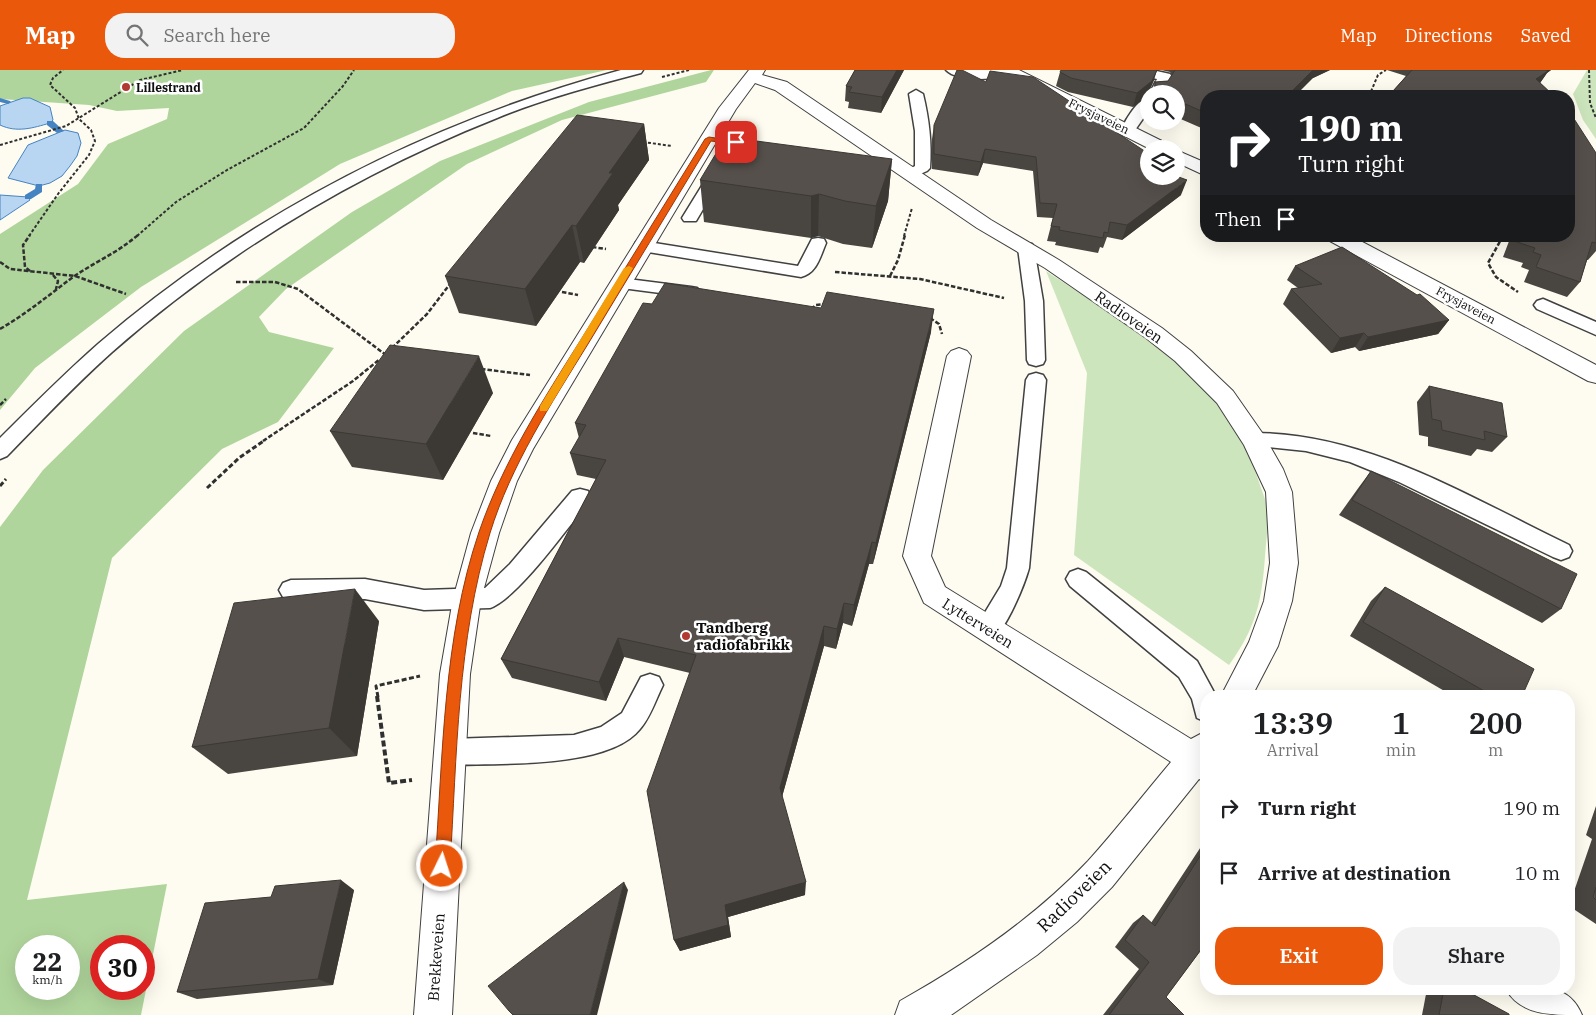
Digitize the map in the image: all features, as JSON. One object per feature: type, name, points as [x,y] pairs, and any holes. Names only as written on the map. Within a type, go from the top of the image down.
[{"type":"street","name":"Frysjaveien","points":[[1006,70],[1147,140]]},
{"type":"street","name":"Brekkeveien","points":[[433,1015],[455,674],[467,599],[484,533],[504,481],[548,402],[728,108],[754,73]]},
{"type":"street","name":"Radioveien","points":[[754,73],[781,86],[984,224],[1026,248],[1154,332],[1183,356],[1225,397],[1254,440],[1270,469],[1278,492],[1284,563],[1278,600],[1263,646],[1239,690]]},
{"type":"street","points":[[1185,160],[1200,167]]},
{"type":"street","name":"Frysjaveien","points":[[1346,242],[1596,375]]},
{"type":"street","name":"Lytterveien","points":[[958,356],[917,556],[934,595],[987,629],[1200,756]]},
{"type":"street","name":"Radioveien","points":[[914,1015],[951,994],[1036,933],[1084,891],[1200,759]]},
{"type":"street","points":[[1534,995],[1563,1015]]},
{"type":"lane","points":[[0,451],[105,348],[161,303],[246,242],[298,209],[368,170],[433,140],[504,111],[568,88],[636,70]]},
{"type":"lane","points":[[954,70],[971,76],[984,76],[1006,70]]},
{"type":"lane","points":[[1136,70],[1165,77],[1160,85]]},
{"type":"lane","points":[[909,174],[922,168],[924,153],[924,138],[916,94]]},
{"type":"lane","points":[[1128,130],[1140,113]]},
{"type":"lane","points":[[690,218],[736,142],[709,139]]},
{"type":"lane","points":[[642,246],[801,272],[807,268],[818,243]]},
{"type":"lane","points":[[987,629],[1012,589],[1018,568],[1036,370],[1034,301],[1026,248]]},
{"type":"lane","points":[[620,283],[711,296]]},
{"type":"lane","points":[[1543,305],[1596,329]]},
{"type":"lane","points":[[1254,440],[1273,439],[1297,443],[1370,461],[1393,470],[1561,551]]},
{"type":"lane","points":[[291,590],[365,589],[424,600],[490,598],[497,593],[580,496]]},
{"type":"lane","points":[[1078,579],[1188,668],[1200,690]]},
{"type":"lane","points":[[450,752],[574,747],[608,738],[631,722],[650,685]]},
{"type":"path","points":[[30,271],[26,267],[23,245],[90,154],[95,141],[91,130],[79,119],[75,108],[50,85],[53,78],[63,70]]},
{"type":"path","points":[[0,145],[66,126],[114,94],[140,80],[183,70]]},
{"type":"path","points":[[0,329],[21,317],[76,276],[119,251],[176,202],[227,170],[304,128],[343,86],[354,70]]},
{"type":"path","points":[[658,78],[689,70]]},
{"type":"path","points":[[1372,90],[1378,76],[1386,70]]},
{"type":"path","points":[[1588,70],[1590,102],[1596,118]]},
{"type":"path","points":[[638,141],[679,147]]},
{"type":"path","points":[[890,276],[903,242],[912,205]]},
{"type":"path","points":[[1500,242],[1488,263],[1493,275],[1508,287],[1543,305]]},
{"type":"path","points":[[591,246],[610,250]]},
{"type":"path","points":[[0,262],[10,269],[52,275],[76,276],[128,295],[161,303]]},
{"type":"path","points":[[801,272],[859,272],[964,287],[1018,300],[1034,301]]},
{"type":"path","points":[[52,275],[58,281],[54,292]]},
{"type":"path","points":[[207,488],[239,458],[353,381],[385,355],[427,314],[456,278]]},
{"type":"path","points":[[232,282],[273,280],[298,289],[385,355],[394,358]]},
{"type":"path","points":[[807,313],[816,305],[831,303]]},
{"type":"path","points":[[477,369],[531,375]]},
{"type":"path","points":[[472,434],[496,436]]},
{"type":"path","points":[[0,486],[9,475]]},
{"type":"path","points":[[415,780],[389,783],[376,686],[416,676]]},
{"type":"green space","points":[[0,70],[607,70],[512,91],[340,164],[141,287],[35,368],[0,410],[0,234],[78,184],[108,144],[167,119],[169,108],[117,111],[89,105],[0,99]]},
{"type":"green space","points":[[714,70],[706,82],[562,120],[467,164],[286,289],[259,317],[269,332],[334,348],[278,422],[222,449],[112,558],[27,900],[167,884],[155,944],[155,935],[90,935],[90,1000],[144,1000],[141,1015],[0,1015],[0,527],[43,470],[184,331],[352,212],[440,161],[589,102]]},
{"type":"green space","points":[[1587,70],[1596,70],[1596,139],[1583,120],[1575,99],[1575,91]]},
{"type":"green space","points":[[1046,271],[1142,335],[1173,359],[1201,385],[1225,414],[1245,446],[1268,510],[1264,572],[1256,614],[1246,639],[1229,665],[1074,555],[1087,373]]},
{"type":"water","points":[[23,98],[30,98],[50,107],[53,120],[50,123],[25,129],[13,129],[0,125],[0,106]]},
{"type":"water","points":[[65,130],[78,133],[81,143],[77,156],[62,176],[50,183],[39,186],[8,178],[28,145]]},
{"type":"water","points":[[0,195],[28,197],[30,200],[0,220]]},
{"type":"building","points":[[855,70],[897,70],[882,97],[849,92],[852,87],[846,86]]},
{"type":"building","points":[[957,70],[962,70],[986,82],[990,71],[1033,77],[1140,148],[1140,185],[1180,185],[1127,225],[1110,222],[1108,233],[1104,232],[1103,238],[1059,230],[1060,227],[1051,226],[1057,204],[1040,203],[1036,157],[985,149],[981,162],[934,154],[934,125]]},
{"type":"building","points":[[1061,70],[1157,70],[1152,81],[1147,85],[1140,85],[1140,91],[1137,93],[1071,78],[1060,72]]},
{"type":"building","points":[[1175,70],[1313,70],[1293,90],[1200,90],[1200,110],[1185,104],[1185,85],[1155,85],[1155,82],[1168,81]]},
{"type":"building","points":[[1412,70],[1548,71],[1536,79],[1548,90],[1394,90]]},
{"type":"building","points":[[577,115],[644,124],[609,173],[613,173],[576,226],[572,225],[525,289],[445,276]]},
{"type":"building","points":[[1575,120],[1596,153],[1596,243],[1592,242],[1580,282],[1536,267],[1541,255],[1533,252],[1535,248],[1517,242],[1575,242]]},
{"type":"building","points":[[726,137],[892,159],[876,206],[819,194],[811,196],[700,180]]},
{"type":"building","points":[[1342,247],[1417,295],[1420,294],[1449,320],[1368,337],[1364,333],[1340,338],[1291,289],[1322,284],[1295,266]]},
{"type":"building","name":"Tandberg radiofabrikk","points":[[665,283],[821,308],[827,292],[934,309],[876,543],[872,542],[854,605],[844,603],[837,629],[824,626],[780,788],[806,882],[725,905],[728,925],[674,940],[647,791],[696,655],[618,638],[599,682],[501,659],[606,460],[570,453],[586,425],[575,423],[643,303],[652,304]]},
{"type":"building","points":[[390,345],[479,356],[426,444],[330,431]]},
{"type":"building","points":[[1429,386],[1502,403],[1507,437],[1484,431],[1485,440],[1442,430],[1441,421],[1432,419]]},
{"type":"building","points":[[1371,471],[1577,574],[1561,609],[1352,500]]},
{"type":"building","points":[[1385,587],[1534,669],[1525,690],[1482,690],[1363,622]]},
{"type":"building","points":[[355,589],[329,728],[192,747],[234,603]]},
{"type":"building","points":[[1200,856],[1200,951],[1166,997],[1184,1015],[1109,1015],[1149,962],[1125,940],[1143,915],[1155,926]]},
{"type":"building","points":[[341,880],[318,979],[177,992],[205,903],[271,897],[275,886]]},
{"type":"building","points":[[624,882],[590,1015],[513,1015],[488,986]]},
{"type":"building","points":[[1596,887],[1596,900],[1593,897]]},
{"type":"building","points":[[1443,995],[1474,995],[1509,1014],[1509,1015],[1439,1015]]},
{"type":"waterway","points":[[0,100],[8,102]]},
{"type":"waterway","points":[[50,123],[60,131]]},
{"type":"waterway","points":[[28,197],[39,190],[39,186]]},
{"type":"slow traffic","points":[[544,408],[629,268]]},
{"type":"place","name":"Lillestrand","points":[[126,87]]},
{"type":"place","name":"Tandberg radiofabrikk","points":[[686,636]]},
{"type":"route","points":[[442,866],[455,674],[467,599],[484,533],[504,481],[548,402],[709,139],[736,142]]}]
